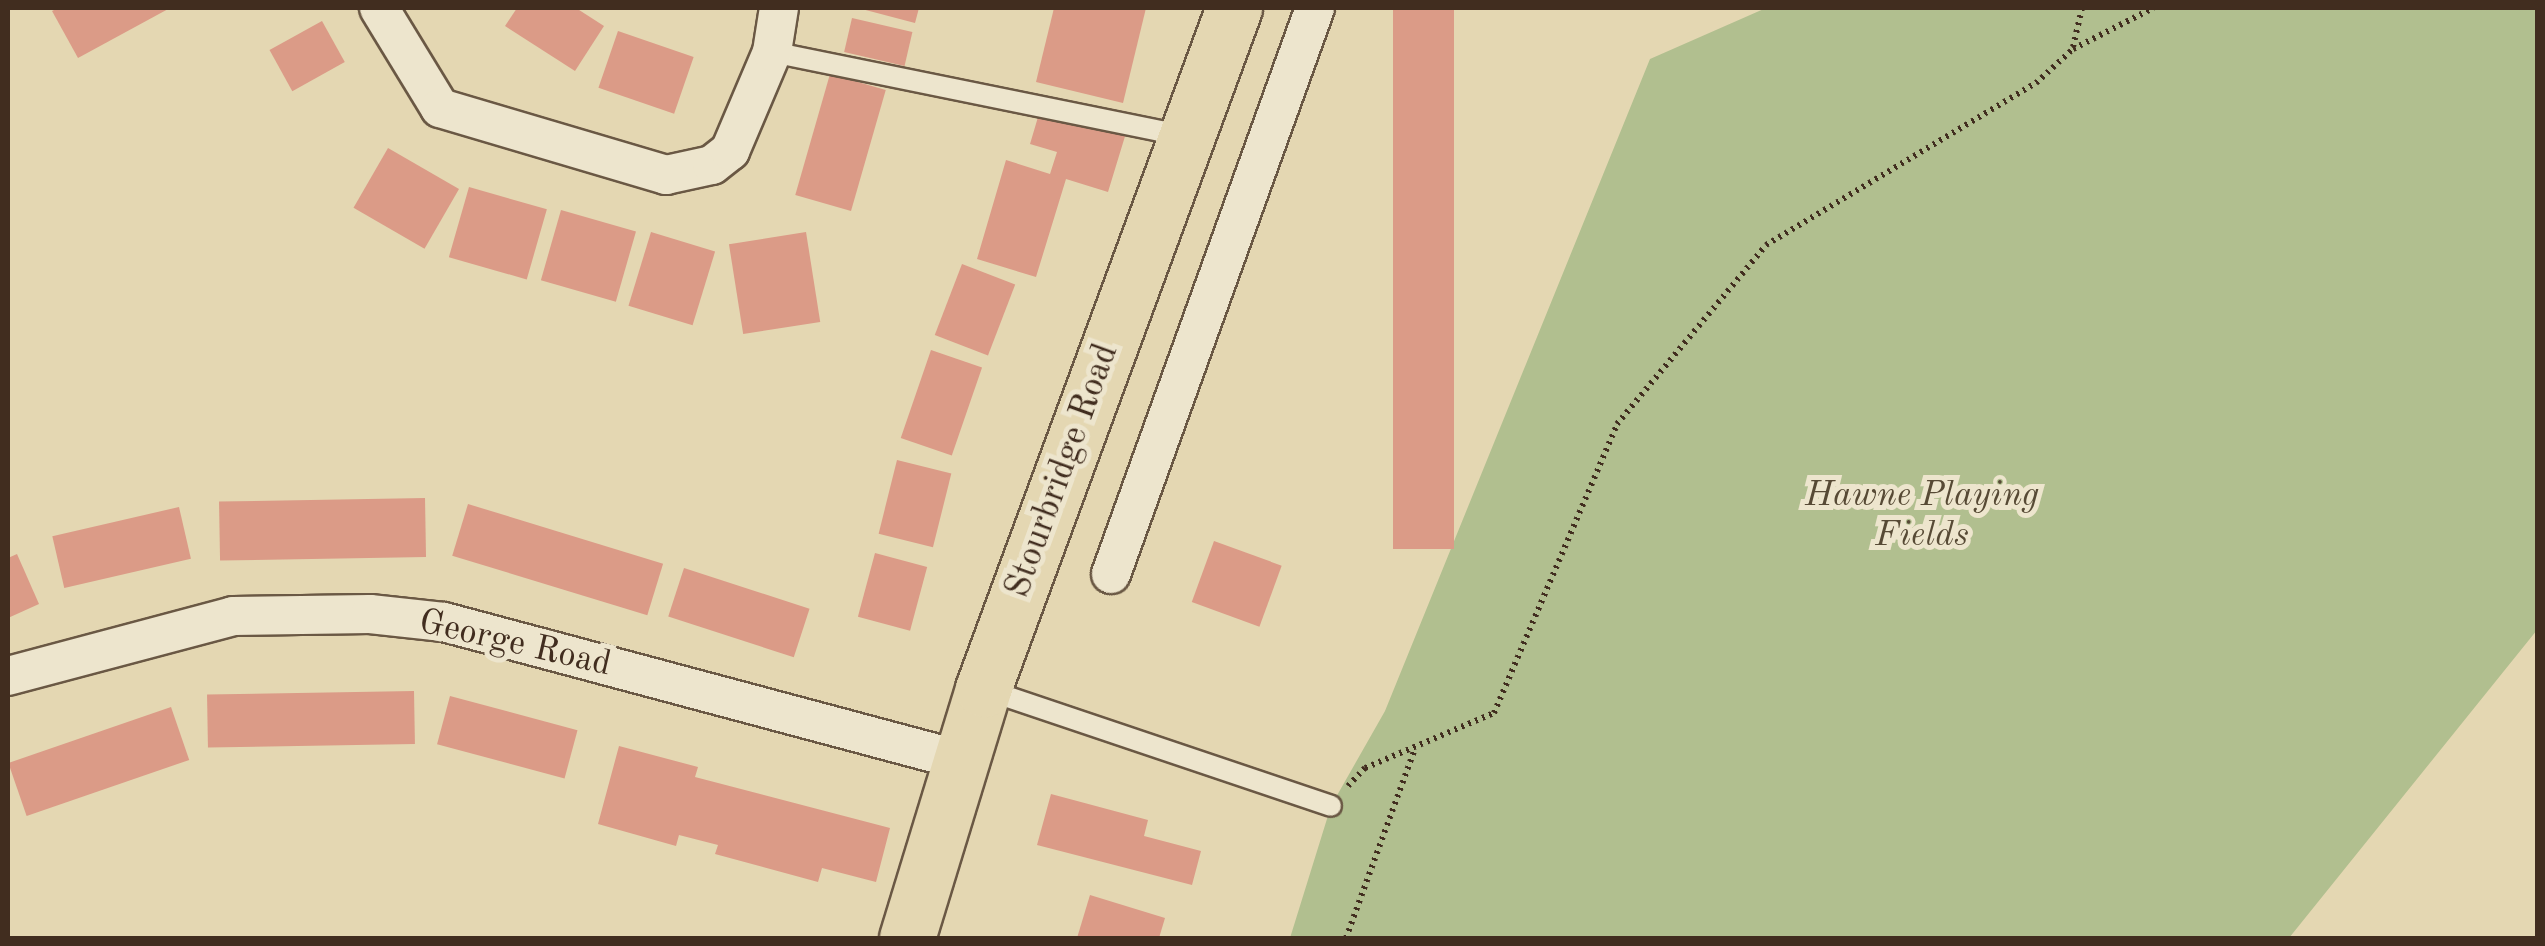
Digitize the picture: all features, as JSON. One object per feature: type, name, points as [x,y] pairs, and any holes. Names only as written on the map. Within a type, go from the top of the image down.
[{"type":"highway","name":"Stourbridge Road","points":[[907,938],[982,688],[1234,8]]},
{"type":"street","points":[[379,8],[440,108],[666,175],[712,164],[730,151],[772,52],[779,8]]},
{"type":"street","points":[[1111,574],[1315,8]]},
{"type":"street","name":"George Road","points":[[8,676],[234,616],[370,614],[444,622],[960,760]]},
{"type":"lane","points":[[772,52],[1188,136]]},
{"type":"lane","points":[[982,688],[1331,806]]},
{"type":"path","points":[[2072,49],[2082,8]]},
{"type":"path","points":[[1331,806],[1365,768],[1494,713],[1617,424],[1766,245],[2036,83],[2072,49],[2152,8]]},
{"type":"path","points":[[1346,938],[1416,746]]},
{"type":"green space","name":"Hawne Playing Fields","points":[[1766,8],[2537,8],[2537,630],[2289,938],[1290,938],[1331,806],[1385,711],[1650,59]]},
{"type":"building","points":[[170,8],[78,58],[52,11]]},
{"type":"building","points":[[517,8],[576,8],[604,26],[575,71],[505,26]]},
{"type":"building","points":[[858,8],[919,8],[915,23]]},
{"type":"building","points":[[1054,8],[1146,8],[1123,103],[1036,82]]},
{"type":"building","points":[[1393,8],[1454,8],[1454,549],[1393,549]]},
{"type":"building","points":[[852,18],[912,32],[905,66],[844,52]]},
{"type":"building","points":[[322,21],[345,62],[292,91],[270,50]]},
{"type":"building","points":[[618,31],[694,57],[674,114],[598,88]]},
{"type":"building","points":[[830,74],[886,90],[851,211],[795,195]]},
{"type":"building","points":[[1041,107],[1126,133],[1108,192],[1066,179],[1036,277],[977,259],[1006,160],[1050,174],[1057,152],[1030,144]]},
{"type":"building","points":[[388,148],[459,189],[425,249],[354,208]]},
{"type":"building","points":[[469,187],[547,209],[527,279],[449,257]]},
{"type":"building","points":[[561,210],[636,231],[616,302],[541,280]]},
{"type":"building","points":[[651,232],[715,252],[693,325],[628,306]]},
{"type":"building","points":[[806,232],[820,322],[743,334],[729,244]]},
{"type":"building","points":[[962,264],[1015,284],[988,355],[935,335]]},
{"type":"building","points":[[931,350],[982,368],[952,456],[901,438]]},
{"type":"building","points":[[897,460],[951,474],[933,547],[879,534]]},
{"type":"building","points":[[425,498],[426,557],[220,561],[219,502]]},
{"type":"building","points":[[468,504],[663,564],[647,615],[452,556]]},
{"type":"building","points":[[179,507],[191,559],[64,588],[52,536]]},
{"type":"building","points":[[1214,541],[1282,566],[1259,627],[1192,602]]},
{"type":"building","points":[[875,553],[927,567],[910,631],[858,617]]},
{"type":"building","points":[[17,554],[39,604],[8,618],[8,558]]},
{"type":"building","points":[[684,568],[810,609],[794,657],[668,617]]},
{"type":"building","points":[[414,691],[415,744],[208,748],[207,695]]},
{"type":"building","points":[[450,696],[578,730],[565,778],[437,744]]},
{"type":"building","points":[[171,707],[189,760],[27,816],[8,763]]},
{"type":"building","points":[[619,746],[698,767],[695,777],[890,828],[876,882],[822,868],[818,882],[715,854],[718,845],[679,835],[676,846],[598,824]]},
{"type":"building","points":[[1051,794],[1148,820],[1144,836],[1201,851],[1192,885],[1037,845]]},
{"type":"building","points":[[1090,895],[1165,918],[1159,938],[1077,938]]}]
